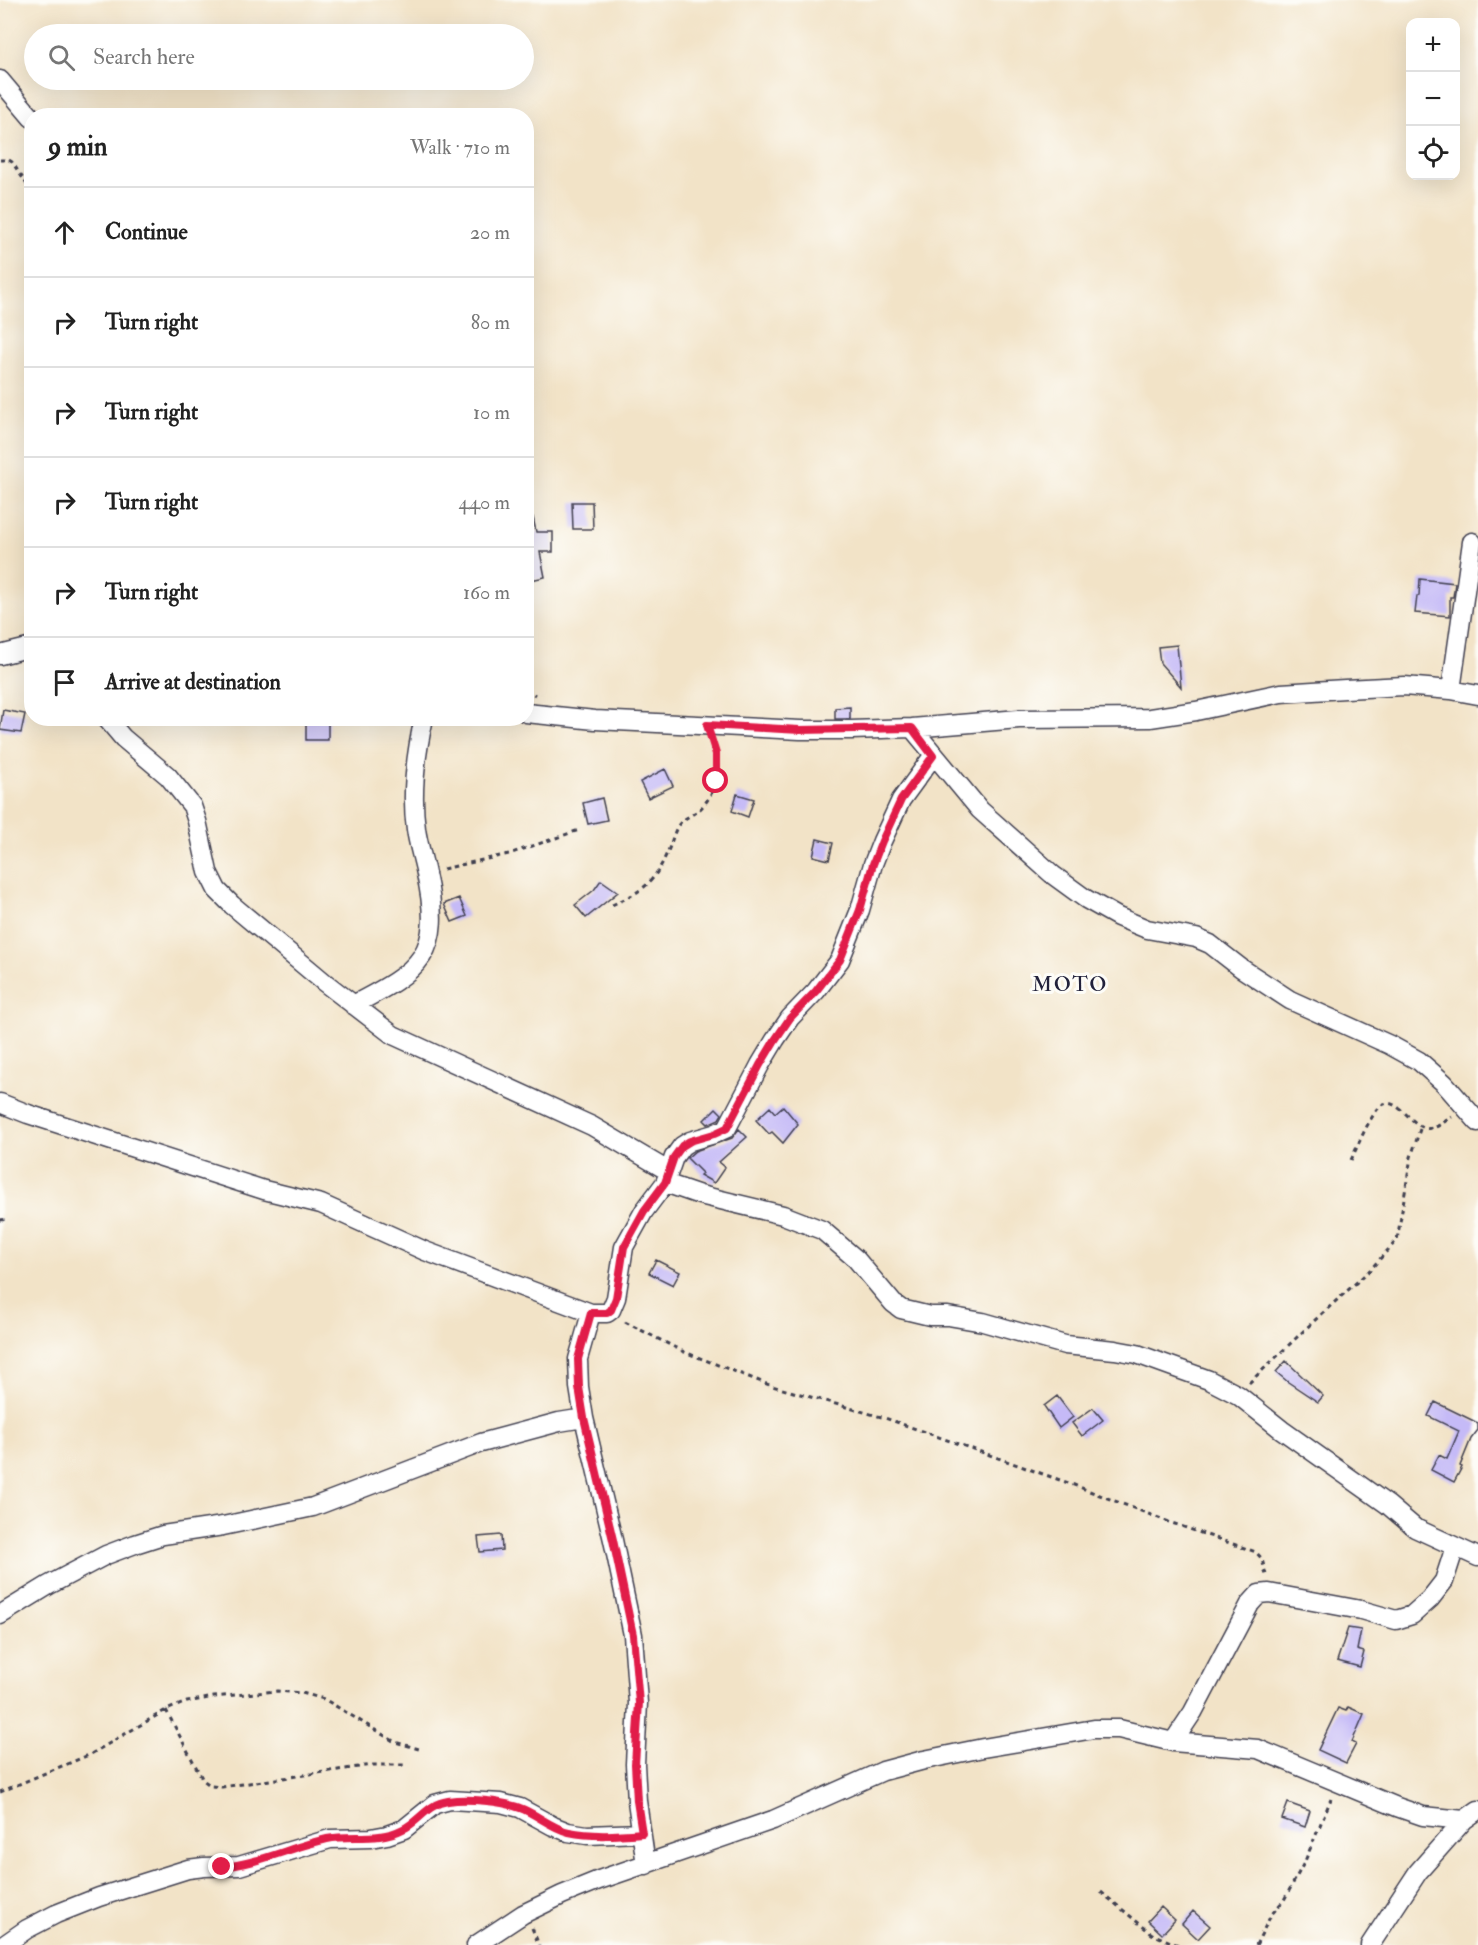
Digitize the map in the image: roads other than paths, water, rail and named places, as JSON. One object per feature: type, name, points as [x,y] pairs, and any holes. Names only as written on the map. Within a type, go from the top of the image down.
[{"type":"street","points":[[0,80],[24,108]]},
{"type":"street","points":[[1451,690],[1472,542]]},
{"type":"street","points":[[0,655],[24,649]]},
{"type":"street","points":[[534,714],[595,720],[800,730],[912,728],[1019,719],[1150,718],[1281,693],[1404,686],[1478,695]]},
{"type":"street","points":[[113,726],[123,738],[168,776],[192,806],[208,872],[217,890],[265,933],[393,1035],[592,1126],[667,1177],[700,1195],[783,1215],[822,1230],[856,1259],[893,1303],[901,1309],[930,1316],[948,1316],[983,1322],[1065,1345],[1137,1354],[1209,1380],[1238,1395],[1415,1527],[1478,1557]]},
{"type":"street","points":[[353,1005],[386,988],[404,975],[418,962],[432,934],[433,920],[414,813],[416,773],[423,726]]},
{"type":"street","points":[[912,728],[933,756],[994,824],[1053,875],[1086,898],[1118,917],[1147,929],[1196,938],[1210,944],[1241,968],[1290,1000],[1390,1045],[1419,1061],[1444,1083],[1473,1116]]},
{"type":"street","points":[[0,1103],[264,1190],[321,1204],[425,1251],[599,1313],[611,1310],[616,1298],[624,1247],[644,1211],[667,1177],[674,1157],[682,1146],[690,1141],[727,1128],[760,1065],[785,1025],[830,975],[840,960],[860,910],[882,841],[901,800],[933,756]]},
{"type":"street","points":[[599,1313],[578,1359],[584,1418],[633,1635],[639,1703],[635,1764],[636,1791],[646,1865]]},
{"type":"street","points":[[0,1615],[49,1585],[106,1555],[135,1544],[163,1535],[223,1526],[313,1507],[481,1443],[584,1418]]},
{"type":"street","points":[[1173,1742],[1193,1712],[1250,1604],[1259,1594],[1269,1593],[1361,1610],[1396,1620],[1412,1615],[1430,1599],[1444,1581],[1455,1547]]},
{"type":"street","points":[[476,1945],[523,1914],[599,1880],[773,1820],[883,1771],[924,1760],[1094,1729],[1119,1729],[1173,1742],[1258,1749],[1423,1816],[1471,1815]]},
{"type":"street","points":[[4,1943],[57,1914],[99,1897],[188,1869],[238,1866],[330,1839],[370,1838],[387,1835],[404,1829],[435,1804],[450,1800],[501,1803],[520,1808],[568,1832],[587,1835],[642,1833]]},
{"type":"street","points":[[1370,1945],[1418,1872],[1471,1815]]},
{"type":"district","name":"MOTO","points":[[1070,984]]}]
